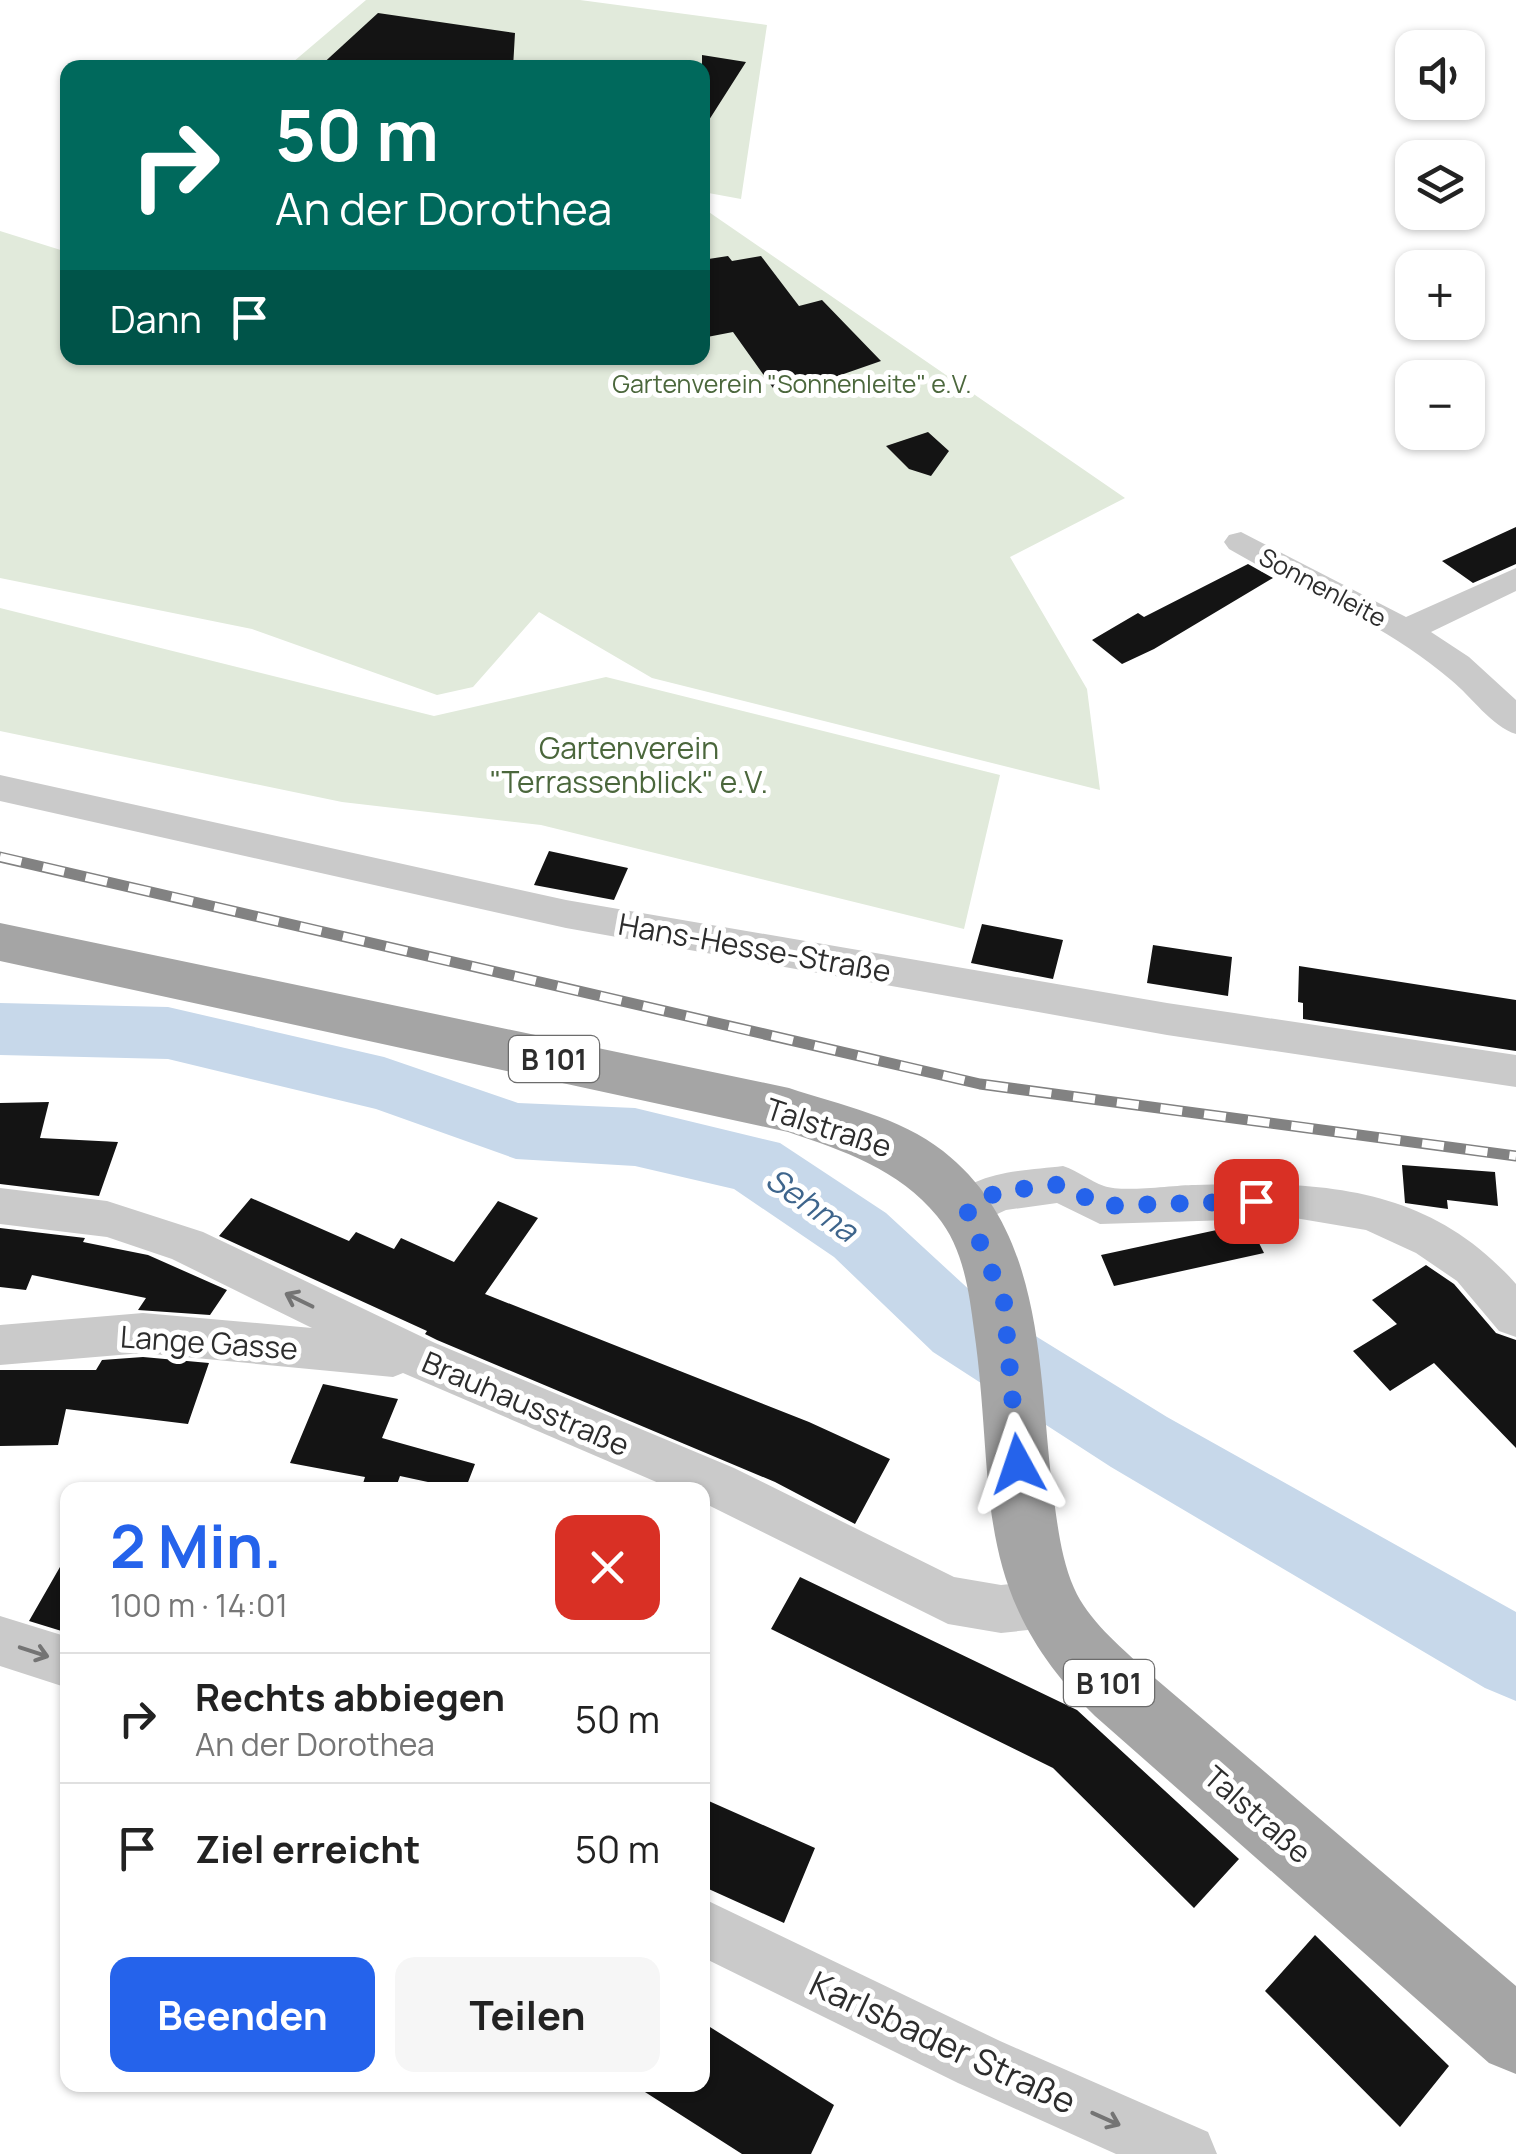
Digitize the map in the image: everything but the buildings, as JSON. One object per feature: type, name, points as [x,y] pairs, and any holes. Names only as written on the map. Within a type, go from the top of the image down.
[{"type":"main road","name":"Talstraße","points":[[0,942],[828,1120],[870,1134],[908,1154],[948,1186],[967,1210],[1004,1302],[1024,1523],[1047,1604],[1076,1650],[1118,1692],[1516,2036]]},
{"type":"street","name":"Sonnenleite","points":[[1241,542],[1406,631],[1462,666],[1516,722]]},
{"type":"street","name":"Sonnenleite","points":[[1406,631],[1516,578]]},
{"type":"street","name":"Hans-Hesse-Straße","points":[[0,788],[566,914],[1168,1019],[1516,1070]]},
{"type":"street","points":[[967,1210],[997,1192],[1063,1184],[1100,1206],[1294,1200],[1372,1213],[1432,1240],[1472,1268],[1516,1316]]},
{"type":"street","name":"Brauhausstraße","points":[[0,1206],[107,1219],[187,1245],[418,1358],[716,1484],[948,1600],[1001,1610],[1047,1604]]},
{"type":"street","name":"Lange Gasse","points":[[0,1346],[143,1333],[418,1358]]},
{"type":"street","points":[[0,1641],[60,1660]]},
{"type":"street","name":"Karlsbader Straße","points":[[710,1930],[979,2062],[1186,2154]]},
{"type":"green space","points":[[366,0],[580,0],[767,25],[741,199],[710,193],[710,60],[295,60]]},
{"type":"green space","name":"Gartenverein \"Sonnenleite\" e.V.","points":[[710,213],[1125,498],[1010,557],[1087,689],[1100,790],[652,678],[539,612],[473,687],[437,695],[252,629],[0,578],[0,231],[60,250],[60,365],[710,365]]},
{"type":"green space","name":"Gartenverein \"Terrassenblick\" e.V.","points":[[0,608],[434,716],[606,677],[1000,775],[964,929],[541,825],[342,802],[0,731]]},
{"type":"waterway","name":"Sehma","points":[[0,1029],[168,1033],[384,1084],[516,1131],[635,1137],[754,1164],[860,1235],[960,1329],[1139,1442],[1516,1659]]},
{"type":"railway","points":[[0,857],[980,1084],[1516,1156]]},
{"type":"route","points":[[1018,1464],[1004,1302],[992,1262],[967,1210],[997,1192],[1063,1184],[1100,1206],[1256,1201]]}]
